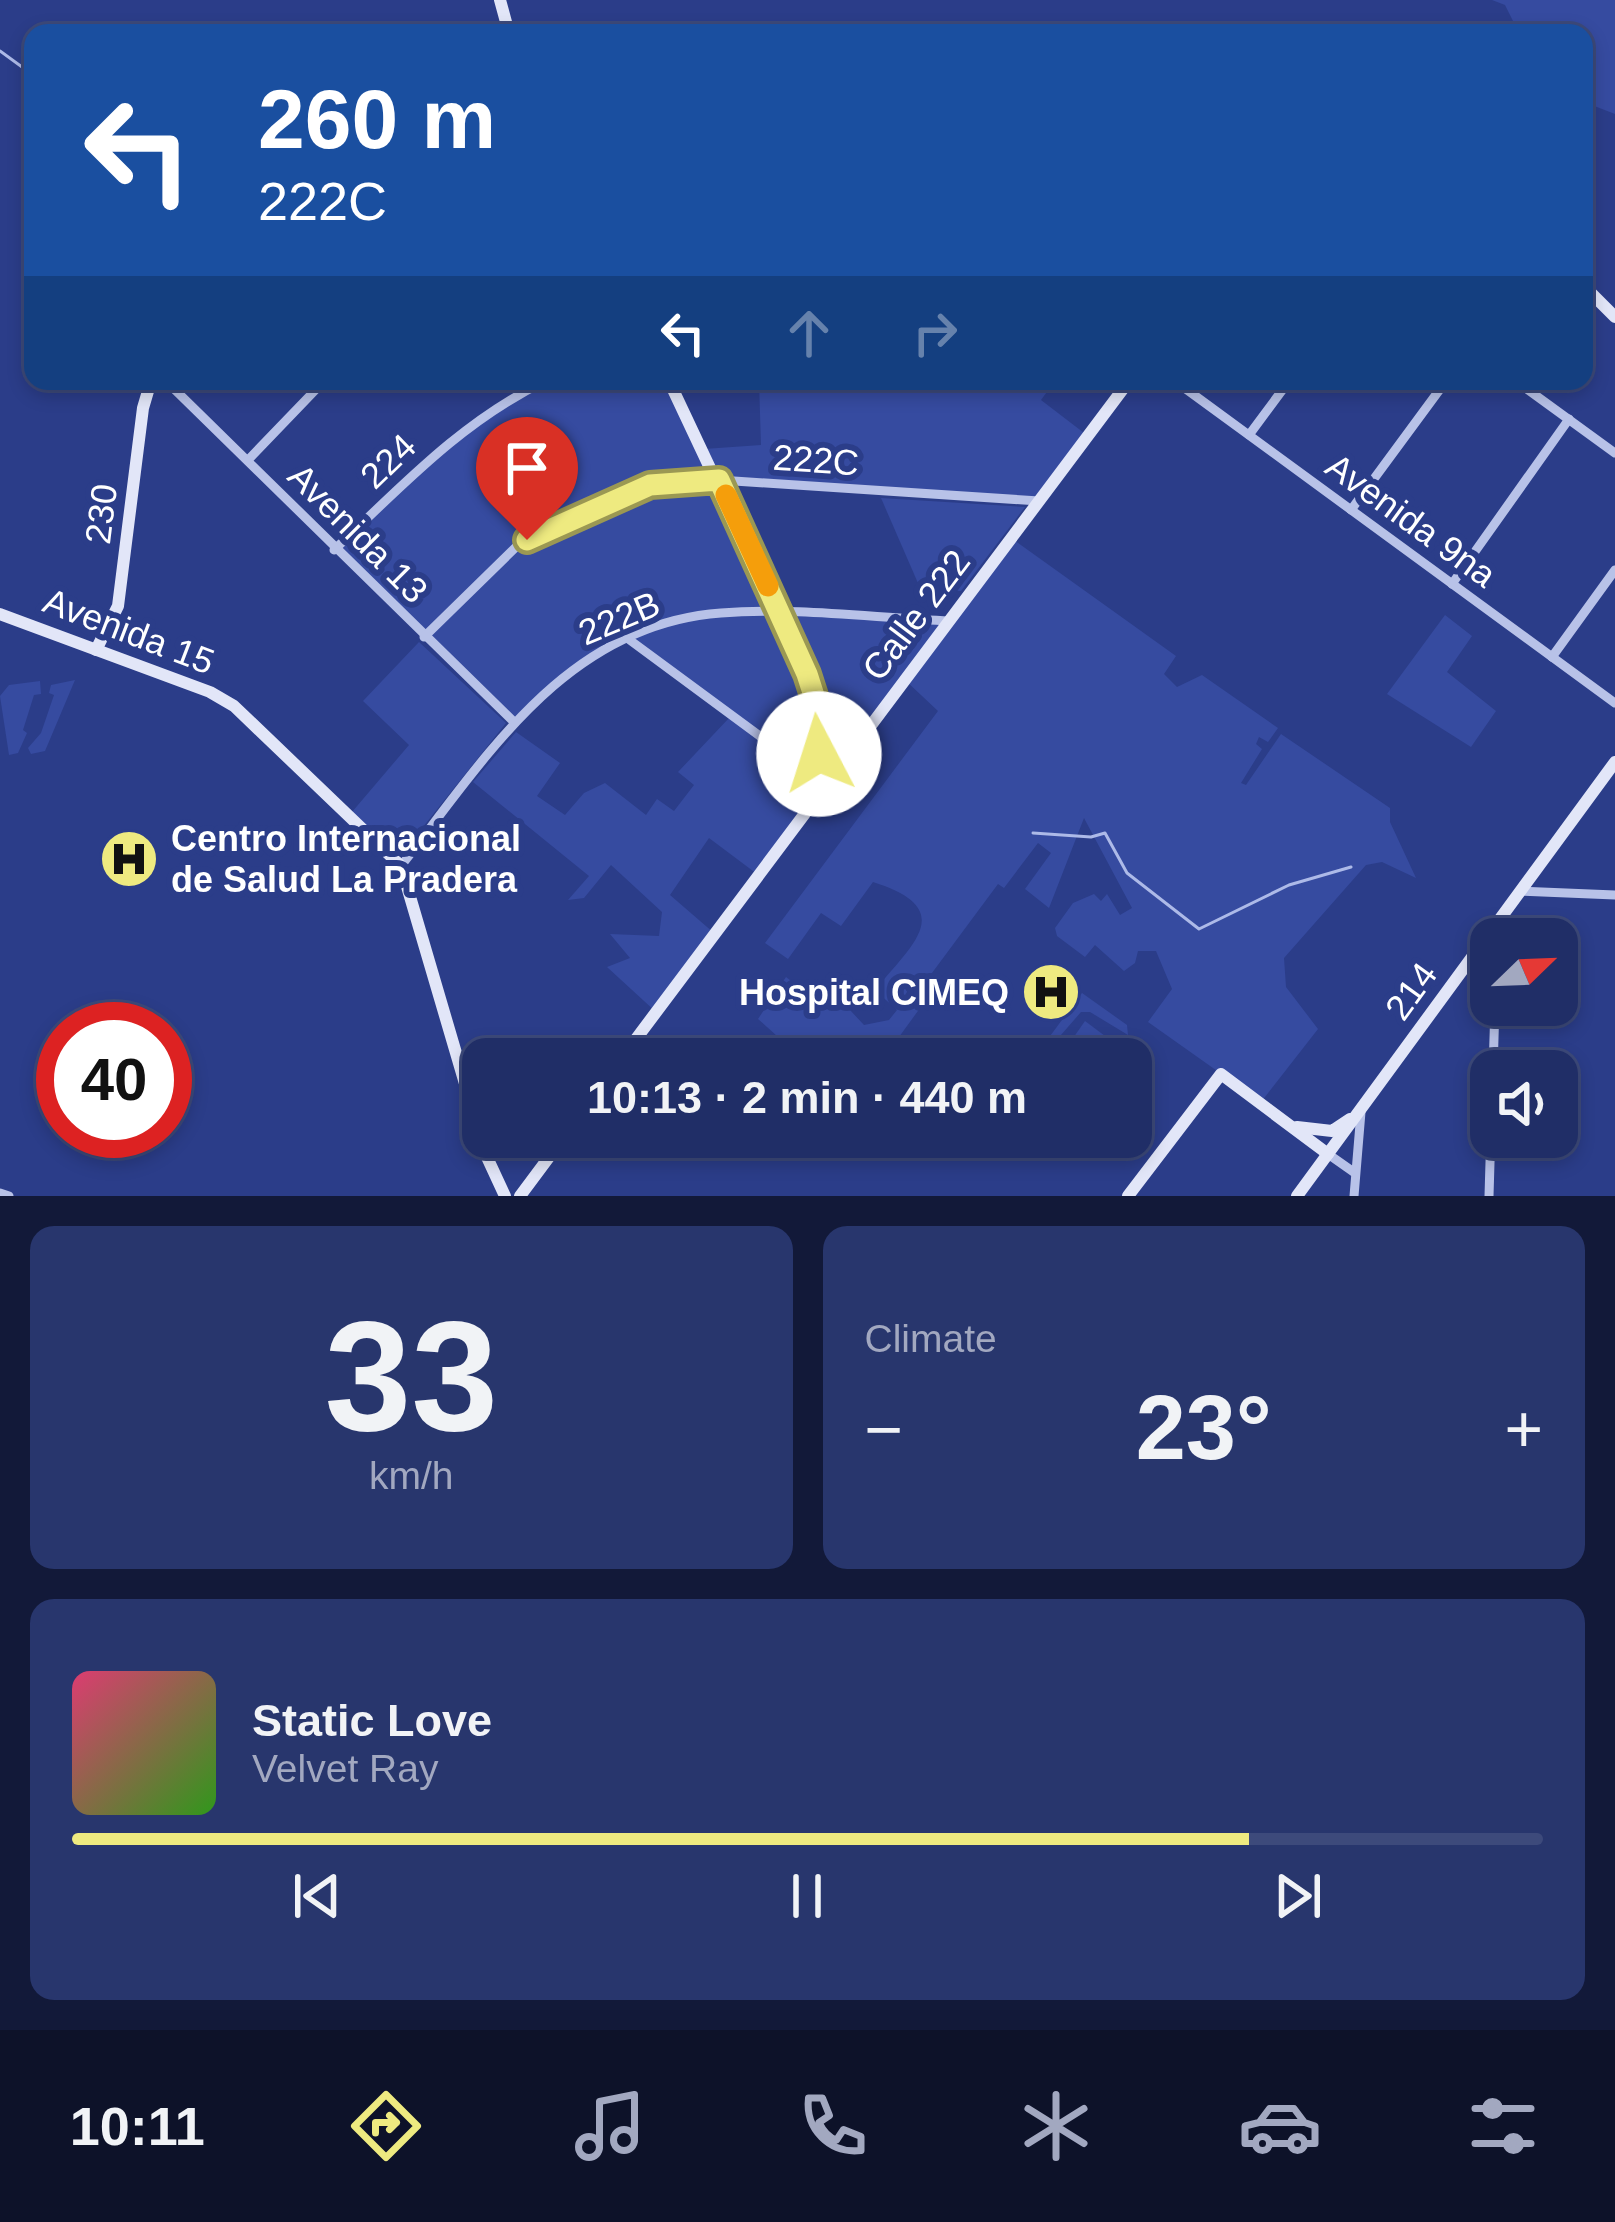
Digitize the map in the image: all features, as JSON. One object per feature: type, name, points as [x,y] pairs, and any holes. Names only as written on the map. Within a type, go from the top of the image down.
[{"type":"street","points":[[1593,295],[1615,316]]},
{"type":"street","name":"230","points":[[96,650],[118,606],[149,390]]},
{"type":"street","name":"Avenida 13","points":[[175,390],[513,721]]},
{"type":"street","points":[[248,460],[315,390]]},
{"type":"street","name":"224","points":[[334,550],[451,438],[492,407],[527,390]]},
{"type":"street","points":[[674,390],[781,614],[816,702],[821,731],[807,806]]},
{"type":"street","name":"Calle 222","points":[[636,1038],[1122,390]]},
{"type":"street","name":"Avenida 9na","points":[[1187,390],[1615,703]]},
{"type":"street","points":[[1249,435],[1282,390]]},
{"type":"street","points":[[1351,510],[1439,390]]},
{"type":"street","points":[[1529,390],[1615,453]]},
{"type":"street","points":[[1452,584],[1569,419]]},
{"type":"street","name":"222C","points":[[424,637],[492,566],[560,522],[650,485],[719,480],[1039,501]]},
{"type":"street","points":[[1552,657],[1615,570]]},
{"type":"street","name":"Avenida 15","points":[[0,614],[234,706],[401,866],[486,1155],[505,1196]]},
{"type":"street","name":"222B","points":[[401,866],[513,721],[566,672],[627,638],[697,616],[781,614],[950,621]]},
{"type":"street","points":[[627,638],[814,776]]},
{"type":"street","name":"214","points":[[1500,918],[1615,762]]},
{"type":"street","points":[[1520,891],[1615,895]]},
{"type":"street","name":"214","points":[[1297,1196],[1470,959]]},
{"type":"street","points":[[1128,1196],[1220,1074],[1355,1173]]},
{"type":"street","points":[[1294,1127],[1332,1131],[1361,1112]]},
{"type":"street","points":[[1354,1196],[1361,1112]]},
{"type":"street","points":[[520,1196],[548,1158]]},
{"type":"street","points":[[1489,1196],[1490,1158]]},
{"type":"street","points":[[0,1193],[9,1196]]},
{"type":"shaded area","points":[[1492,0],[1615,0],[1615,114],[1593,105],[1593,24],[1514,24],[1505,5]]},
{"type":"shaded area","points":[[530,390],[674,390],[704,449],[761,445],[759,390],[1048,390],[1041,400],[1088,436],[1039,501],[720,481],[781,613],[950,621],[1011,538],[1176,656],[1164,674],[1177,687],[1202,675],[1278,728],[1268,742],[1259,737],[1256,744],[1262,749],[1241,783],[1246,785],[1281,734],[1390,808],[1390,822],[1416,878],[1382,862],[1366,865],[1284,958],[1286,987],[1318,1029],[1261,1102],[1148,1022],[1172,989],[1156,951],[1138,951],[1135,963],[1124,971],[1095,945],[1085,957],[1057,936],[1055,928],[1073,903],[1094,894],[1101,901],[1107,894],[1120,915],[1132,908],[1084,818],[1049,908],[1025,889],[1051,853],[1038,843],[1004,888],[998,884],[929,977],[923,1004],[898,1038],[776,1038],[758,1019],[786,977],[799,987],[821,979],[864,1025],[889,1020],[897,1010],[875,990],[921,928],[915,904],[899,892],[873,882],[841,926],[821,913],[788,959],[765,943],[938,711],[905,680],[757,874],[709,838],[670,895],[714,933],[656,1012],[607,967],[630,958],[610,934],[659,936],[662,912],[611,865],[584,898],[568,900],[589,876],[473,782],[516,732],[560,763],[537,796],[565,815],[584,793],[605,783],[646,815],[657,799],[674,811],[694,785],[678,772],[730,717],[627,638],[566,672],[513,721],[334,550],[451,438]]},
{"type":"shaded area","points":[[881,498],[1025,507],[961,591],[921,590]]},
{"type":"shaded area","points":[[1445,615],[1472,636],[1447,672],[1496,711],[1471,747],[1387,694]]},
{"type":"shaded area","points":[[419,642],[506,723],[399,857],[352,812],[409,745],[363,701]]},
{"type":"shaded area","points":[[75,680],[45,751],[31,754],[28,748],[41,733],[54,695],[49,693],[51,685]]},
{"type":"shaded area","points":[[40,681],[41,694],[34,695],[23,730],[27,733],[18,753],[9,755],[0,696],[9,685]]},
{"type":"shaded area","points":[[1082,993],[1127,1025],[1128,1035],[1090,1012],[1081,1012],[1058,1038],[1049,1038]]},
{"type":"shaded area","points":[[1085,1021],[1108,1038],[1073,1038]]},
{"type":"waterway","points":[[0,51],[24,68]]},
{"type":"waterway","points":[[1033,833],[1091,837],[1105,833],[1127,873],[1199,929],[1289,885],[1351,867]]},
{"type":"slow traffic","points":[[726,495],[768,586]]},
{"type":"place","name":"Centro Internacional de Salud La Pradera","points":[[129,859]]},
{"type":"place","name":"Hospital CIMEQ","points":[[1051,992]]},
{"type":"route","points":[[527,540],[650,485],[719,480],[807,674],[821,731],[819,754]]}]
